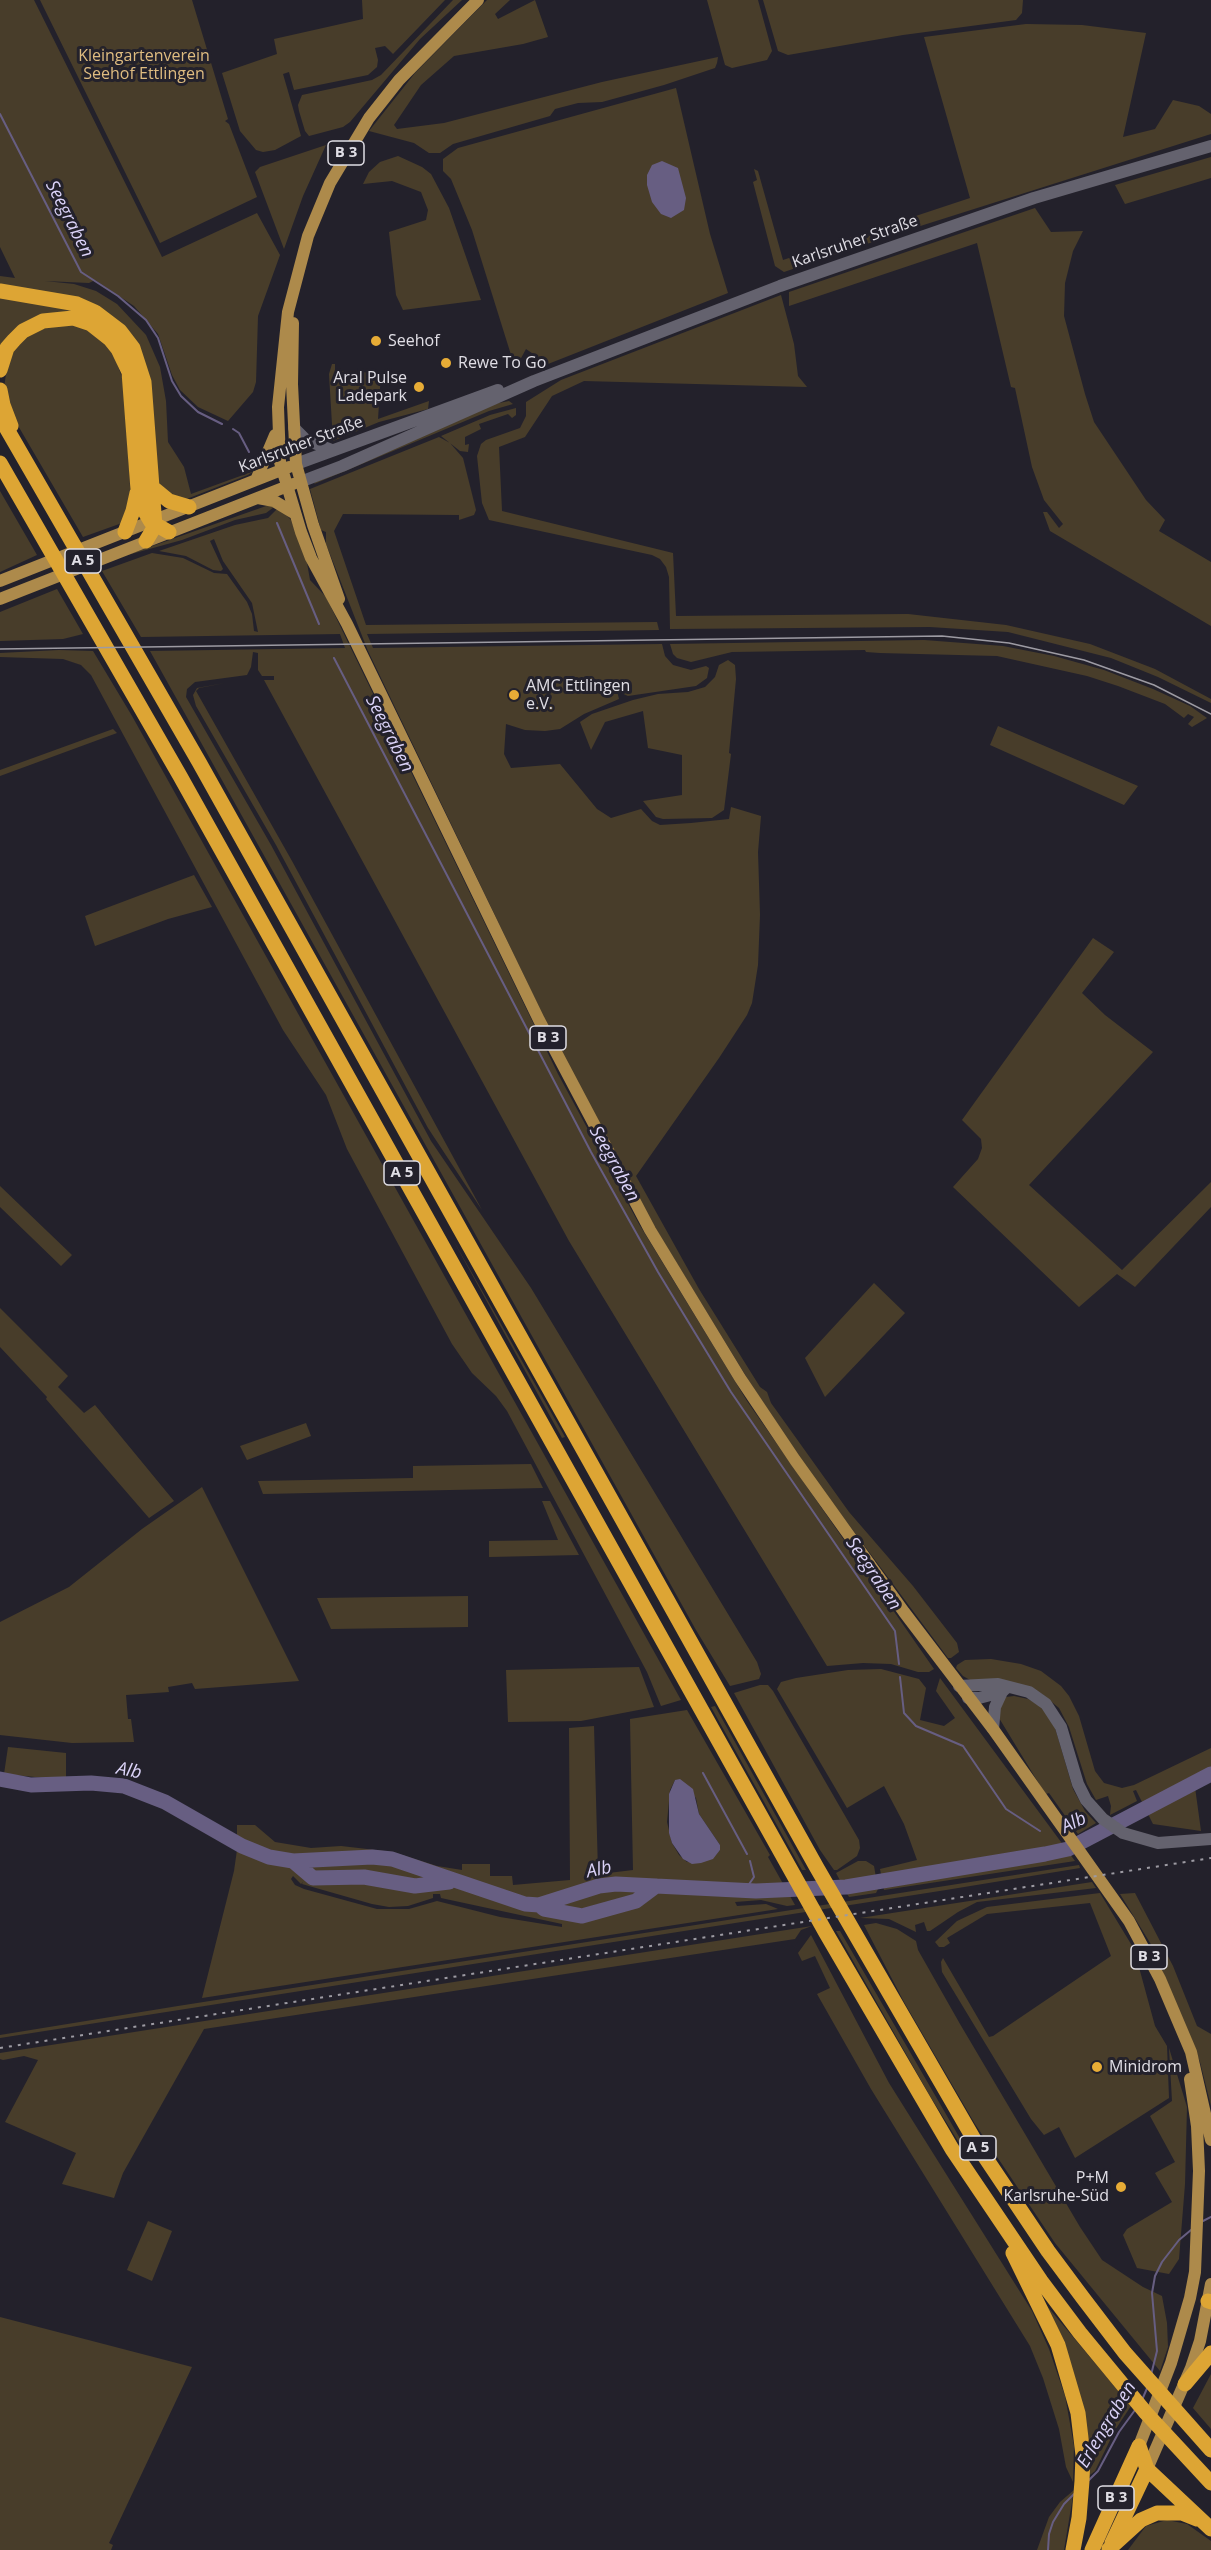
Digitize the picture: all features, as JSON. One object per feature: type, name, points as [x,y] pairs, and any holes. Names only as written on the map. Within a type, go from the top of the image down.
[{"type":"highway","points":[[0,291],[77,304],[105,318],[127,339],[138,359],[144,382],[145,489],[142,507],[154,523],[170,532]]},
{"type":"highway","points":[[0,370],[7,348],[14,340],[23,331],[43,321],[73,318],[91,324],[110,339],[118,349],[129,372],[145,489],[125,532]]},
{"type":"highway","points":[[0,390],[3,405],[27,465]]},
{"type":"highway","name":"A 5","points":[[0,417],[199,762],[817,1868],[979,2148],[1048,2251],[1125,2353],[1211,2450]]},
{"type":"highway","name":"A 5","points":[[0,463],[186,786],[826,1933],[952,2149],[1041,2281],[1115,2376],[1211,2483]]},
{"type":"highway","points":[[145,489],[169,501],[189,507]]},
{"type":"highway","points":[[146,541],[154,523]]},
{"type":"highway","points":[[993,2211],[1061,2355],[1076,2404],[1083,2455],[1079,2518],[1072,2550]]},
{"type":"highway","points":[[1185,2384],[1211,2353]]},
{"type":"highway","points":[[1139,2446],[1147,2469],[1206,2525]]},
{"type":"highway","name":"B 3","points":[[1092,2550],[1139,2446]]},
{"type":"highway","name":"B 3","points":[[1109,2550],[1147,2469]]},
{"type":"highway","points":[[1109,2550],[1141,2520],[1157,2513],[1182,2513],[1206,2525]]},
{"type":"main road","name":"B 3","points":[[478,0],[399,80],[359,133],[330,183],[318,211],[296,283],[283,347],[278,429],[282,470],[294,513],[311,558],[347,624],[539,1020],[650,1230],[740,1378],[795,1460],[945,1667],[993,1729],[1118,1904],[1144,1946],[1191,2052],[1211,2140]]},
{"type":"main road","name":"Karlsruher Straße","points":[[0,599],[352,461],[517,388],[780,286],[1034,198],[1211,146]]},
{"type":"main road","name":"B 3","points":[[296,283],[292,360],[297,464],[300,482],[347,624]]},
{"type":"main road","name":"Karlsruher Straße","points":[[0,581],[154,523],[332,450],[500,389],[517,388]]},
{"type":"main road","points":[[294,428],[306,440],[332,450]]},
{"type":"main road","points":[[256,480],[278,429]]},
{"type":"main road","points":[[256,498],[274,501],[294,513]]},
{"type":"main road","points":[[959,1686],[990,1684],[1005,1690],[1029,1692],[1051,1709],[1061,1727],[1082,1791],[1103,1819],[1123,1833],[1158,1843],[1211,1839]]},
{"type":"main road","points":[[968,1698],[980,1698],[1005,1690]]},
{"type":"main road","points":[[993,1729],[995,1707],[1005,1690]]},
{"type":"main road","name":"B 3","points":[[1139,2446],[1171,2363],[1190,2298],[1197,2233],[1197,2126],[1186,2060],[1175,2014]]},
{"type":"main road","name":"B 3","points":[[1147,2469],[1185,2384],[1200,2342],[1211,2284]]},
{"type":"main road","points":[[1192,2285],[1210,2295]]},
{"type":"main road","points":[[1190,2298],[1210,2295]]},
{"type":"green space","points":[[0,0],[34,0],[162,257],[257,213],[280,255],[258,316],[256,382],[253,392],[228,421],[198,407],[180,390],[172,375],[158,334],[134,306],[95,280],[89,283],[45,281],[74,284],[96,291],[117,304],[146,335],[160,367],[166,401],[168,442],[184,467],[191,494],[254,471],[248,475],[184,500],[161,490],[113,318],[0,287],[0,276],[15,278],[0,247]]},
{"type":"green space","name":"Kleingartenverein Seehof Ettlingen","points":[[40,0],[192,0],[228,119],[225,121],[229,124],[257,197],[160,243]]},
{"type":"green space","points":[[362,0],[445,0],[393,54],[385,46],[375,48],[377,67],[368,75],[294,90],[289,72],[283,74],[301,136],[275,150],[263,152],[256,150],[240,131],[222,73],[277,54],[274,39],[363,19]]},
{"type":"green space","points":[[453,0],[462,0],[420,39],[350,122],[343,127],[309,136],[305,131],[299,111],[298,105],[302,95],[372,80],[381,75]]},
{"type":"green space","points":[[487,0],[510,0],[495,14],[498,19],[535,0],[548,37],[523,44],[454,56],[421,85],[394,125],[397,129],[444,123],[602,82],[718,57],[717,63],[715,68],[664,85],[602,102],[578,103],[555,109],[550,116],[453,144],[440,153],[429,153],[414,143],[369,131],[415,73]]},
{"type":"green space","points":[[707,0],[758,0],[772,51],[767,60],[732,68],[725,65]]},
{"type":"green space","points":[[763,0],[1023,0],[1022,13],[1016,20],[903,35],[788,55],[778,51]]},
{"type":"green space","points":[[1026,24],[1082,25],[1146,33],[1123,137],[1155,129],[1173,100],[1199,106],[1211,114],[1211,134],[914,228],[784,272],[775,266],[753,182],[757,180],[754,169],[758,171],[783,260],[970,198],[924,37]]},
{"type":"green space","points":[[676,88],[710,234],[728,293],[548,364],[526,349],[520,360],[512,358],[472,230],[451,179],[443,171],[443,159],[458,148]]},
{"type":"green space","points":[[326,145],[303,196],[284,249],[255,172],[260,167]]},
{"type":"green space","points":[[398,156],[422,167],[431,174],[449,208],[481,300],[403,310],[396,295],[389,232],[426,220],[428,210],[421,192],[392,181],[363,184],[369,172],[380,162]]},
{"type":"green space","points":[[1211,157],[1211,178],[1125,204],[1115,185]]},
{"type":"green space","points":[[1035,208],[1051,232],[1083,231],[1073,251],[1065,283],[1064,316],[1094,422],[1146,500],[1165,520],[1159,531],[1211,562],[1211,626],[1050,531],[1043,512],[1047,512],[1059,528],[1063,524],[1044,500],[1032,467],[1015,388],[1011,387],[977,243],[789,306],[789,292]]},
{"type":"green space","points":[[781,295],[794,344],[798,376],[807,387],[584,381],[552,396],[525,437],[499,447],[502,511],[673,553],[676,616],[908,614],[1006,625],[1090,644],[1155,669],[1211,699],[1211,703],[1158,677],[1111,658],[1008,632],[930,627],[670,629],[669,577],[660,559],[652,555],[489,520],[482,503],[477,456],[481,444],[486,440],[520,428],[526,416],[526,402],[561,380]]},
{"type":"green space","points":[[0,296],[75,308],[132,361],[64,313],[0,353]]},
{"type":"green space","points":[[68,323],[88,329],[112,349],[124,383],[131,504],[122,523],[83,537],[13,417],[4,388],[8,360],[20,341],[38,328]]},
{"type":"green space","points":[[332,364],[335,364],[335,371],[381,373],[378,419],[429,401],[428,409],[379,422],[333,441],[329,374]]},
{"type":"green space","points":[[509,401],[513,404],[489,411],[314,484],[317,480],[494,404]]},
{"type":"green space","points":[[516,408],[516,415],[512,418],[508,414],[479,424],[481,429],[465,437],[465,445],[469,444],[468,452],[460,451],[441,436],[490,415]]},
{"type":"green space","points":[[439,437],[450,443],[463,458],[476,510],[474,515],[459,520],[459,515],[343,514],[334,531],[366,625],[657,622],[659,630],[367,634],[373,648],[662,644],[665,656],[673,665],[691,670],[706,666],[709,668],[707,678],[696,686],[628,696],[617,691],[619,699],[584,714],[560,729],[525,730],[506,724],[504,754],[511,768],[560,764],[597,809],[611,818],[641,809],[652,821],[660,825],[691,823],[729,819],[731,807],[761,816],[758,852],[760,915],[758,965],[752,1003],[747,1015],[719,1058],[636,1176],[699,1289],[760,1387],[767,1392],[771,1403],[849,1512],[913,1586],[957,1643],[959,1652],[951,1658],[948,1658],[811,1474],[752,1386],[651,1221],[552,1034],[368,651],[326,544],[326,532],[321,530],[310,489]]},
{"type":"green space","points":[[0,491],[37,555],[0,572]]},
{"type":"green space","points":[[269,505],[274,507],[266,513],[235,520],[182,540],[124,556]]},
{"type":"green space","points":[[279,507],[291,520],[307,563],[310,580],[326,597],[558,1074],[639,1224],[747,1401],[934,1669],[929,1672],[918,1672],[891,1664],[863,1663],[827,1666],[569,1241],[264,680],[274,680],[274,676],[262,676],[258,670],[258,653],[253,652],[251,667],[247,675],[195,682],[187,689],[186,697],[271,845],[431,1141],[531,1288],[757,1662],[761,1674],[759,1679],[730,1686],[696,1630],[150,651],[345,648],[340,634],[141,637],[102,571],[152,553],[183,558],[214,573],[227,574],[247,602],[252,614],[254,631],[258,632],[252,603],[223,561],[214,539],[210,541],[223,569],[221,571],[213,570],[186,556],[159,551],[235,525],[268,518]]},
{"type":"green space","points":[[57,589],[83,634],[63,639],[0,641],[0,612]]},
{"type":"green space","points":[[924,640],[1003,646],[1054,656],[1104,670],[1153,689],[1190,706],[1207,718],[1192,727],[1188,724],[1194,717],[1188,714],[1184,718],[1165,704],[1118,686],[1087,676],[997,656],[880,653],[865,650],[732,652],[691,662],[677,658],[670,644]]},
{"type":"green space","points":[[93,651],[132,716],[681,1700],[661,1706],[647,1672],[507,1411],[496,1396],[472,1373],[452,1344],[347,1149],[326,1095],[283,1030],[91,675],[81,665],[63,659],[0,657],[0,653]]},
{"type":"green space","points":[[728,660],[735,665],[736,679],[729,753],[731,754],[724,810],[712,818],[663,819],[656,817],[643,801],[682,795],[682,755],[648,748],[643,711],[605,722],[591,750],[580,722],[592,714],[633,700],[658,694],[688,692],[705,687],[715,677],[719,665]]},
{"type":"green space","points":[[225,683],[199,688],[196,691],[292,861],[482,1210],[428,1128],[276,845],[196,706],[193,695],[197,688]]},
{"type":"green space","points":[[998,726],[1138,786],[1124,805],[990,745]]},
{"type":"green space","points":[[113,729],[117,733],[0,776],[0,770]]},
{"type":"green space","points":[[194,875],[212,907],[168,919],[95,946],[85,916]]},
{"type":"green space","points":[[1093,938],[1114,952],[1082,993],[1105,1015],[1153,1052],[1029,1185],[1122,1270],[1211,1182],[1211,1207],[1135,1287],[1117,1274],[1079,1307],[953,1187],[978,1159],[982,1148],[981,1139],[962,1120]]},
{"type":"green space","points":[[0,1186],[72,1255],[61,1266],[0,1207]]},
{"type":"green space","points":[[453,1240],[492,1308],[565,1437],[562,1438]]},
{"type":"green space","points":[[874,1283],[905,1313],[825,1397],[805,1358]]},
{"type":"green space","points":[[0,1308],[68,1376],[58,1387],[84,1413],[95,1405],[174,1501],[149,1518],[46,1399],[47,1397],[0,1347]]},
{"type":"green space","points":[[306,1423],[311,1436],[247,1460],[240,1446]]},
{"type":"green space","points":[[531,1464],[543,1488],[263,1494],[258,1481],[413,1478],[413,1466]]},
{"type":"green space","points":[[202,1487],[299,1681],[195,1689],[192,1683],[168,1687],[169,1692],[126,1695],[128,1719],[131,1719],[134,1742],[72,1743],[0,1735],[0,1622],[69,1587],[142,1529]]},
{"type":"green space","points":[[542,1501],[550,1501],[579,1555],[489,1557],[489,1541],[558,1540]]},
{"type":"green space","points":[[468,1596],[468,1627],[331,1629],[317,1598]]},
{"type":"green space","points":[[991,1659],[1021,1664],[1041,1671],[1061,1686],[1079,1716],[1095,1771],[1104,1783],[1122,1788],[1134,1785],[1211,1748],[1211,1769],[1151,1801],[1194,1780],[1201,1831],[1153,1824],[1136,1790],[1133,1791],[1137,1801],[1110,1815],[1111,1806],[1108,1796],[1096,1800],[1087,1784],[1069,1727],[1059,1708],[1042,1694],[970,1680],[956,1668],[965,1660]]},
{"type":"green space","points":[[639,1667],[654,1707],[581,1721],[508,1722],[506,1670]]},
{"type":"green space","points":[[881,1669],[919,1679],[926,1688],[920,1720],[944,1726],[955,1718],[936,1691],[940,1678],[1075,1861],[884,1890],[880,1869],[917,1860],[904,1824],[884,1786],[847,1808],[777,1689],[781,1682],[796,1678],[848,1670]]},
{"type":"green space","points":[[760,1685],[768,1685],[773,1691],[859,1840],[860,1848],[857,1856],[837,1870],[834,1870],[820,1850],[734,1693]]},
{"type":"green space","points":[[1006,1697],[1028,1699],[1039,1705],[1053,1721],[1073,1789],[1085,1811],[1096,1823],[1078,1834],[1049,1793],[1046,1794],[1041,1787],[999,1718],[998,1709]]},
{"type":"green space","points":[[715,1706],[806,1870],[802,1870],[711,1707]]},
{"type":"green space","points":[[687,1710],[770,1855],[768,1857],[795,1905],[787,1906],[761,1900],[735,1902],[737,1906],[766,1904],[778,1909],[202,1998],[234,1871],[237,1825],[255,1825],[275,1842],[311,1848],[341,1846],[393,1852],[437,1866],[462,1870],[462,1864],[490,1864],[490,1876],[512,1876],[513,1885],[570,1880],[569,1728],[594,1726],[598,1872],[584,1876],[633,1870],[630,1719]],"holes":[[[675,1780],[696,1798],[699,1814],[720,1845],[720,1850],[715,1856],[687,1862],[679,1855],[672,1843],[667,1822],[670,1790]],[[293,1876],[301,1884],[303,1882],[302,1884],[372,1904],[389,1907],[408,1906],[433,1898],[433,1894],[440,1894],[441,1898],[562,1924],[562,1927],[500,1917],[437,1901],[409,1909],[377,1909],[304,1889],[295,1885],[291,1879]]]},
{"type":"green space","points":[[8,1747],[66,1753],[66,1780],[4,1774]]},
{"type":"green space","points":[[858,1861],[866,1861],[874,1866],[878,1889],[876,1893],[849,1897],[836,1873]]},
{"type":"green space","points":[[1079,1865],[1080,1868],[946,1890],[0,2038],[0,2035],[178,2006]]},
{"type":"green space","points":[[1092,1882],[1096,1888],[977,1902],[930,1931],[927,1931],[924,1922],[915,1925],[916,1932],[889,1919],[860,1918]]},
{"type":"green space","name":"Minidrom","points":[[1100,1893],[1134,1949],[1155,2026],[1167,2046],[1169,2098],[1075,2158],[1059,2127],[1044,2135],[1031,2119],[942,1972],[941,1962],[943,1958],[989,2037],[993,2036],[1111,1956],[1090,1903],[987,1914],[947,1938],[950,1943],[944,1947],[939,1947],[935,1942],[957,1921],[987,1907]]},
{"type":"green space","points":[[1135,1893],[1173,1966],[1197,2026],[1211,2034],[1211,2106],[1200,2062],[1152,1946],[1120,1894]]},
{"type":"green space","points":[[876,1923],[897,1929],[916,1941],[918,1950],[960,2024],[1080,2227],[1102,2260],[1143,2287],[1162,2296],[1167,2323],[1168,2347],[1160,2371],[1055,2243],[975,2124],[904,2002],[864,1925]]},
{"type":"green space","points":[[812,1926],[801,1930],[795,1939],[204,2029],[123,2173],[114,2198],[62,2184],[76,2153],[5,2122],[38,2060],[24,2056],[3,2060],[0,2059],[0,2053]]},
{"type":"green space","points":[[836,1931],[840,1931],[969,2154],[966,2154],[930,2096]]},
{"type":"green space","points":[[811,1935],[889,2083],[1032,2311],[1049,2349],[1065,2396],[1074,2446],[1073,2482],[1066,2467],[1059,2429],[1043,2378],[1030,2346],[871,2089],[817,1994],[830,1988],[815,1956],[802,1961],[798,1953]]},
{"type":"green space","points":[[1169,2048],[1187,2107],[1185,2184],[1179,2259],[1169,2274],[1137,2268],[1123,2235],[1127,2229],[1172,2202],[1155,2173],[1175,2162],[1150,2116],[1172,2101]]},
{"type":"green space","points":[[148,2221],[172,2231],[152,2281],[127,2270]]},
{"type":"green space","points":[[1042,2300],[1131,2406],[1115,2430],[1095,2471],[1086,2478],[1090,2445],[1079,2397]]},
{"type":"green space","points":[[0,2317],[192,2367],[109,2543],[113,2545],[111,2550],[0,2550]]},
{"type":"green space","points":[[1211,2374],[1211,2429],[1193,2408]]},
{"type":"green space","points":[[1074,2490],[1064,2550],[1037,2550],[1049,2517],[1060,2502]]},
{"type":"green space","points":[[1167,2520],[1187,2524],[1211,2541],[1211,2550],[1128,2550],[1146,2526]]},
{"type":"shaded area","points":[[662,161],[678,168],[686,198],[684,210],[671,218],[661,214],[652,202],[647,185],[647,175],[652,165]]},
{"type":"shaded area","points":[[680,1779],[693,1789],[699,1814],[720,1845],[720,1850],[713,1859],[701,1863],[692,1864],[683,1859],[672,1843],[669,1833],[669,1794],[675,1780]]},
{"type":"waterway","name":"Seegraben","points":[[0,114],[81,272],[118,296],[146,320],[158,338],[172,381],[181,396],[198,412],[222,424]]},
{"type":"waterway","name":"Seegraben","points":[[233,429],[239,433],[249,452]]},
{"type":"waterway","name":"Seegraben","points":[[277,523],[319,624]]},
{"type":"waterway","name":"Seegraben","points":[[334,658],[591,1152],[658,1272],[731,1392],[895,1631],[899,1664]]},
{"type":"waterway","name":"Seegraben","points":[[900,1677],[904,1713],[916,1726],[963,1746],[1006,1809],[1040,1831]]},
{"type":"waterway","points":[[703,1773],[747,1854]]},
{"type":"waterway","name":"Alb","points":[[0,1779],[31,1785],[91,1783],[124,1786],[165,1802],[242,1846],[269,1857],[293,1861],[372,1857],[392,1859],[525,1904],[539,1905],[599,1886],[616,1884],[756,1891],[846,1887],[1045,1854],[1068,1849],[1211,1774]]},
{"type":"waterway","points":[[293,1861],[313,1878],[364,1877],[415,1886],[449,1882]]},
{"type":"waterway","points":[[745,1890],[754,1877],[750,1861]]},
{"type":"waterway","points":[[539,1905],[544,1909],[582,1916],[636,1901],[656,1886]]},
{"type":"waterway","name":"Erlengraben","points":[[1203,2221],[1211,2217]]},
{"type":"waterway","name":"Erlengraben","points":[[1151,2375],[1157,2351],[1152,2293],[1155,2276],[1162,2262],[1179,2240],[1191,2230]]},
{"type":"waterway","name":"Erlengraben","points":[[1142,2400],[1148,2386]]},
{"type":"waterway","name":"Erlengraben","points":[[1089,2480],[1098,2471],[1119,2432],[1135,2410]]},
{"type":"waterway","name":"Erlengraben","points":[[1048,2550],[1049,2534],[1053,2522],[1064,2504],[1074,2494]]},
{"type":"tram line","points":[[0,649],[942,636],[1009,643],[1084,660],[1154,685],[1211,714]]},
{"type":"railway","points":[[0,2048],[1211,1858]]},
{"type":"place","name":"Seehof","points":[[376,341]]},
{"type":"place","name":"Rewe To Go","points":[[446,363]]},
{"type":"place","name":"Aral Pulse Ladepark","points":[[419,387]]},
{"type":"place","name":"AMC Ettlingen e.V.","points":[[514,695]]},
{"type":"place","name":"Minidrom","points":[[1097,2067]]},
{"type":"place","name":"P+M Karlsruhe-Süd","points":[[1121,2187]]}]
